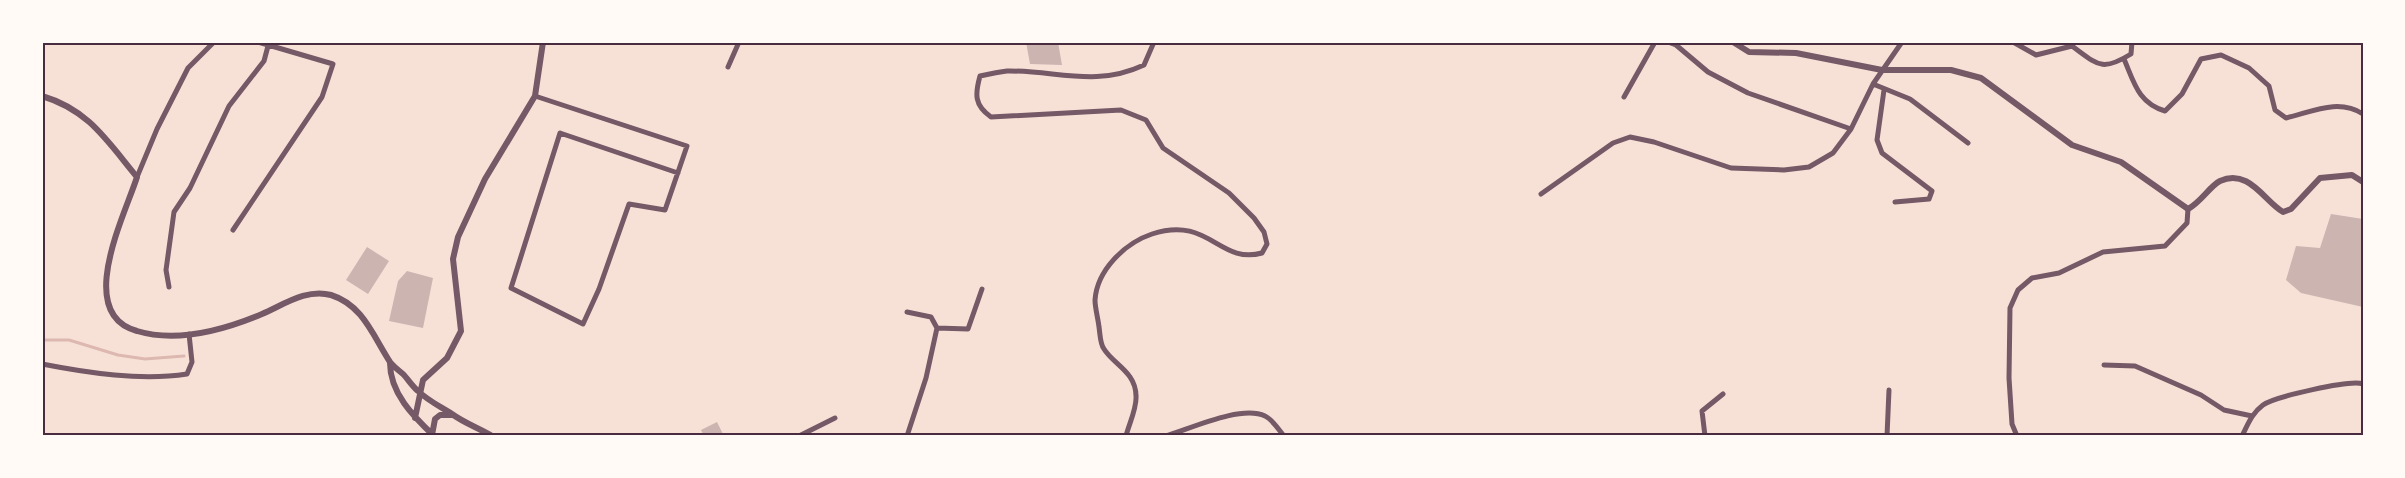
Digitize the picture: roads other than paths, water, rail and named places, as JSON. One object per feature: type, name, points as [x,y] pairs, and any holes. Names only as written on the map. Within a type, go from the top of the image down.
[{"type":"street","points":[[214,42],[188,68],[157,129],[137,177],[108,265],[105,283],[107,297],[118,320],[133,330],[161,336],[189,334],[219,328],[306,295],[318,293],[343,300],[360,315],[378,339],[390,363],[418,392],[452,415],[492,436]]},
{"type":"street","points":[[233,230],[322,97],[333,64],[258,42]]},
{"type":"street","points":[[415,418],[418,392],[423,380],[453,350],[461,331],[453,259],[458,237],[485,179],[535,96],[543,42]]},
{"type":"street","points":[[728,67],[739,42]]},
{"type":"street","points":[[1126,436],[1137,396],[1125,368],[1103,348],[1095,302],[1101,277],[1128,246],[1152,234],[1184,228],[1207,236],[1235,255],[1247,258],[1262,253],[1267,244],[1264,232],[1229,193],[1163,148],[1146,120],[1121,110],[991,117],[981,110],[975,93],[980,76],[1008,71],[1066,77],[1127,73],[1144,66],[1154,42]]},
{"type":"street","points":[[1624,97],[1654,42]]},
{"type":"street","points":[[1668,42],[1676,45],[1708,72],[1748,93],[1851,129]]},
{"type":"street","points":[[1733,42],[1749,52],[1796,53],[1882,70],[1951,70],[1981,78],[2072,145],[2121,162],[2188,209]]},
{"type":"street","points":[[1541,194],[1613,142],[1630,137],[1654,142],[1731,168],[1784,170],[1809,167],[1833,153],[1851,129],[1873,84],[1902,42]]},
{"type":"street","points":[[2013,42],[2036,56],[2072,46],[2095,63],[2112,65],[2131,54],[2132,42]]},
{"type":"street","points":[[170,287],[166,270],[174,212],[190,188],[229,106],[264,61],[267,46]]},
{"type":"street","points":[[2124,58],[2140,95],[2150,107],[2164,111],[2182,94],[2201,59],[2221,55],[2249,68],[2269,86],[2275,110],[2286,118],[2329,105],[2356,110],[2363,114]]},
{"type":"street","points":[[1873,84],[1910,99],[1968,143]]},
{"type":"street","points":[[1884,90],[1877,140],[1882,153],[1932,191],[1929,200],[1895,202]]},
{"type":"street","points":[[42,96],[64,103],[83,115],[137,177]]},
{"type":"street","points":[[535,96],[687,146],[678,173],[665,210],[629,204],[599,289],[583,324],[511,288],[560,133],[678,173]]},
{"type":"street","points":[[2188,209],[2200,202],[2219,182],[2237,179],[2257,187],[2270,205],[2283,212],[2291,209],[2320,178],[2352,175],[2363,182]]},
{"type":"street","points":[[2017,436],[2012,424],[2009,378],[2010,308],[2018,290],[2032,278],[2059,273],[2103,252],[2164,246],[2187,223],[2188,209]]},
{"type":"street","points":[[937,328],[968,329],[982,289]]},
{"type":"street","points":[[907,312],[931,317],[937,328],[926,378],[907,436]]},
{"type":"street","points":[[42,364],[75,370],[170,376],[187,374],[192,362],[189,334]]},
{"type":"street","points":[[390,363],[393,385],[415,418],[433,435]]},
{"type":"street","points":[[2104,365],[2135,366],[2200,395],[2224,410],[2252,416]]},
{"type":"street","points":[[2242,436],[2252,416],[2264,404],[2328,386],[2358,382],[2363,384]]},
{"type":"street","points":[[1887,436],[1889,390]]},
{"type":"street","points":[[1705,436],[1702,411],[1723,394]]},
{"type":"street","points":[[1166,436],[1235,412],[1252,412],[1268,417],[1284,436]]},
{"type":"street","points":[[433,435],[435,419],[440,415],[452,415]]},
{"type":"street","points":[[799,436],[835,418]]},
{"type":"waterway","points":[[42,340],[69,340],[118,355],[145,359],[184,356]]}]
